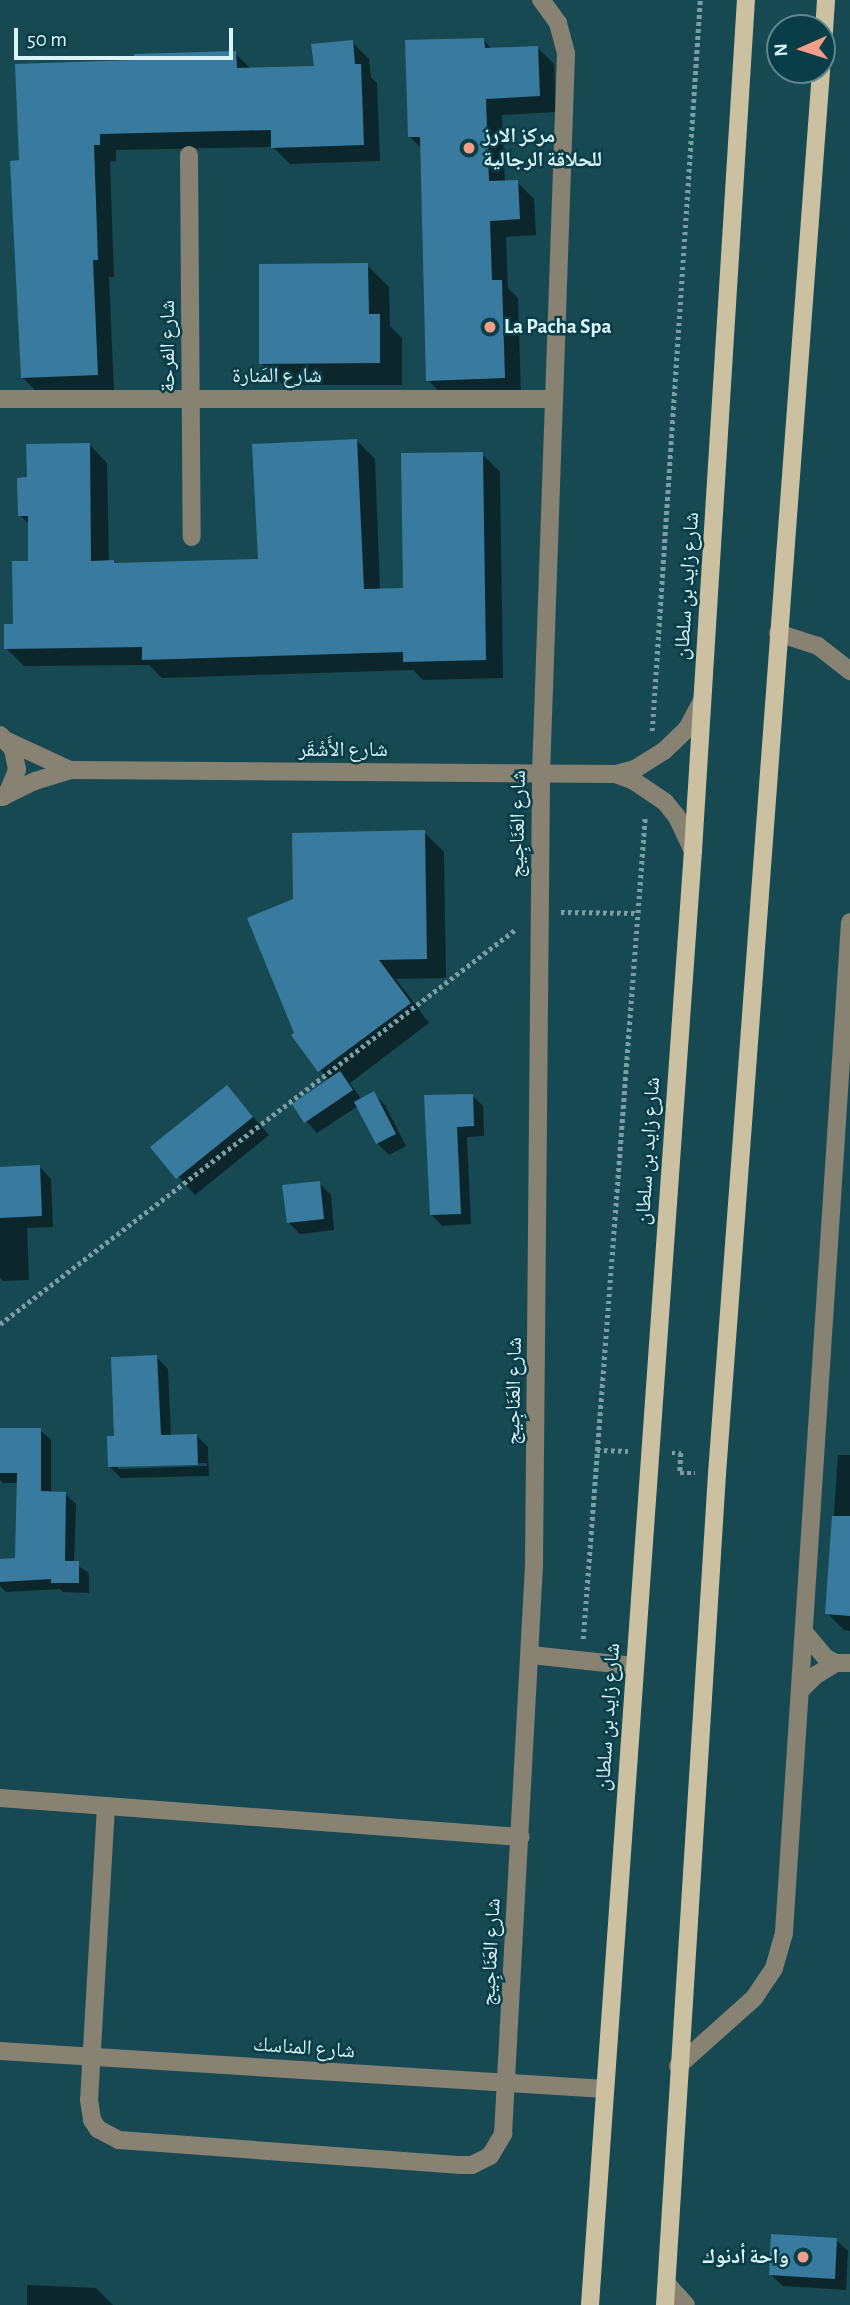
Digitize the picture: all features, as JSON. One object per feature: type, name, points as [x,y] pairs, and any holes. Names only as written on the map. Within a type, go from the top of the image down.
[{"type":"main road","name":"شارع زايد بن سلطان","points":[[590,2305],[693,851],[746,0]]},
{"type":"main road","points":[[665,2305],[717,1474],[820,84]]},
{"type":"street","name":"شارع العَنَاجِيج","points":[[106,1806],[89,2111],[98,2129],[111,2137],[461,2165],[482,2162],[498,2146],[503,2134],[531,1655],[538,1253],[541,774],[566,53],[558,23],[541,0]]},
{"type":"street","name":"شارع الفرحة","points":[[189,155],[192,537]]},
{"type":"street","name":"شارع المَنارة","points":[[0,399],[554,399]]},
{"type":"street","points":[[778,633],[818,646],[850,671]]},
{"type":"street","name":"شارع الأَشْقَر","points":[[1,798],[35,781],[70,770],[617,774],[651,760],[681,735],[702,701]]},
{"type":"street","name":"شارع الأَشْقَر","points":[[3,735],[70,770]]},
{"type":"street","points":[[1,798],[9,790],[17,770],[16,759],[3,735]]},
{"type":"street","name":"شارع الأَشْقَر","points":[[617,774],[665,802],[677,817],[693,851]]},
{"type":"street","points":[[678,2066],[754,1998],[774,1968],[780,1950],[787,1906],[846,1043],[850,922]]},
{"type":"street","points":[[804,1632],[817,1650],[843,1663]]},
{"type":"street","points":[[531,1655],[634,1666]]},
{"type":"street","points":[[800,1691],[816,1675],[843,1663]]},
{"type":"street","points":[[0,1798],[521,1837]]},
{"type":"street","name":"شارع المناسك","points":[[0,2051],[605,2089]]},
{"type":"street","points":[[667,2284],[686,2305]]},
{"type":"path","points":[[651,760],[700,0]]},
{"type":"path","points":[[582,1661],[636,913],[648,790]]},
{"type":"path","points":[[0,1324],[539,911],[636,913]]},
{"type":"building","points":[[484,38],[485,48],[538,46],[540,96],[486,99],[489,181],[518,180],[520,219],[490,221],[492,280],[502,280],[505,378],[426,381],[420,137],[408,137],[405,40]]},
{"type":"building","points":[[353,40],[355,64],[361,64],[364,145],[271,148],[271,130],[100,134],[100,145],[94,145],[98,260],[93,260],[98,375],[21,378],[10,161],[19,160],[15,64],[134,60],[134,54],[236,51],[237,68],[314,66],[311,44]]},
{"type":"building","points":[[368,263],[369,314],[380,314],[380,363],[259,364],[259,264]]},
{"type":"building","points":[[357,439],[364,589],[403,588],[401,453],[483,452],[486,660],[403,662],[403,652],[142,660],[142,647],[4,649],[4,624],[13,624],[12,561],[28,561],[28,516],[18,516],[17,478],[27,477],[26,444],[90,443],[91,561],[114,560],[114,563],[258,559],[252,444]]},
{"type":"building","points":[[425,830],[427,959],[379,960],[411,1003],[318,1072],[291,1035],[294,1033],[247,918],[293,899],[292,833]]},
{"type":"building","points":[[340,1071],[353,1090],[304,1123],[292,1104]]},
{"type":"building","points":[[227,1085],[253,1117],[176,1179],[150,1147]]},
{"type":"building","points":[[374,1091],[396,1134],[376,1144],[354,1102]]},
{"type":"building","points":[[473,1094],[474,1126],[457,1127],[461,1214],[430,1215],[424,1095]]},
{"type":"building","points":[[40,1165],[42,1216],[0,1218],[0,1167]]},
{"type":"building","points":[[320,1181],[324,1219],[287,1223],[282,1185]]},
{"type":"building","points":[[157,1355],[161,1435],[197,1434],[198,1465],[108,1467],[107,1436],[114,1436],[111,1357]]},
{"type":"building","points":[[0,1428],[41,1428],[41,1491],[66,1492],[65,1561],[79,1561],[79,1583],[51,1583],[51,1579],[0,1582],[0,1559],[15,1558],[17,1473],[0,1473]]},
{"type":"building","points":[[832,1516],[850,1516],[850,1616],[825,1614]]},
{"type":"building","name":"واحة أدنوك","points":[[771,2234],[837,2238],[835,2279],[769,2275]]},
{"type":"place","name":"مركز الارز للحلاقة الرجالية","points":[[469,148]]},
{"type":"place","name":"La Pacha Spa","points":[[490,327]]},
{"type":"place","name":"واحة أدنوك","points":[[803,2257]]}]
